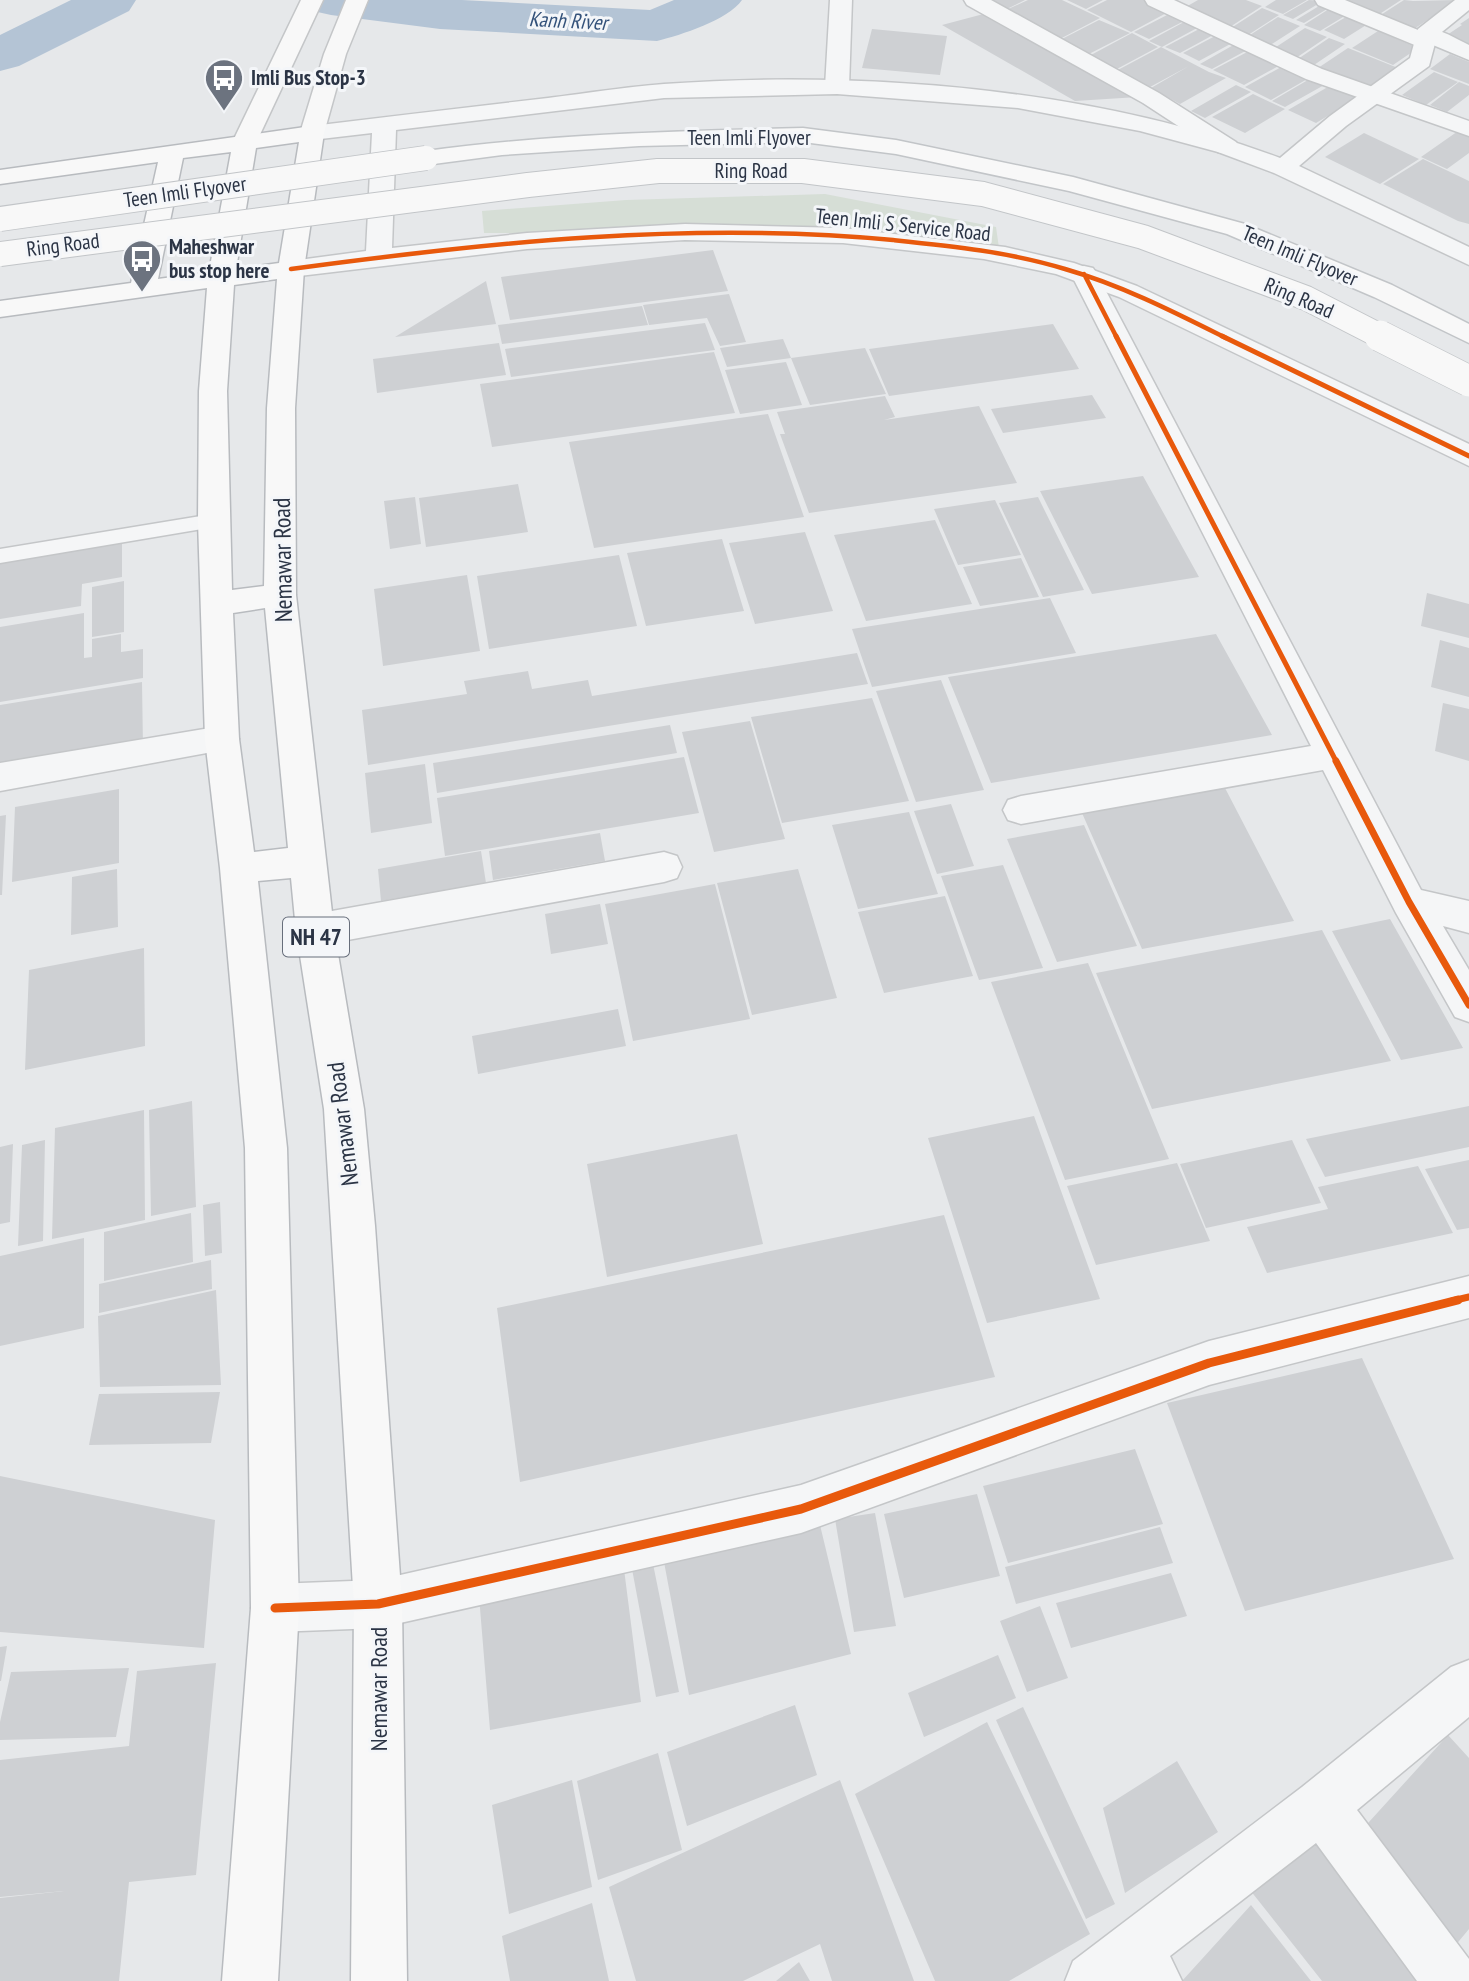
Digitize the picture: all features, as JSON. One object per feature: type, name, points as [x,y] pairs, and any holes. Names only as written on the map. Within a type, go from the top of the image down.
[{"type":"main road","points":[[220,278],[244,143],[312,0]]},
{"type":"main road","points":[[0,177],[312,132],[335,54],[357,0]]},
{"type":"main road","name":"Nemawar Road","points":[[312,132],[291,269],[281,408],[280,595],[315,930],[344,1110],[378,1604],[379,1981]]},
{"type":"main road","name":"Teen Imli Flyover","points":[[0,219],[502,148],[639,139],[803,135],[896,147],[1059,181],[1236,229],[1383,291],[1469,335]]},
{"type":"main road","points":[[143,288],[172,154]]},
{"type":"main road","name":"Ring Road","points":[[0,254],[528,185],[658,171],[803,170],[983,194],[1143,237],[1306,298],[1469,381]]},
{"type":"main road","points":[[0,309],[291,269]]},
{"type":"main road","name":"NH 47","points":[[220,278],[213,391],[213,521],[222,739],[238,869],[265,1148],[275,1608]]},
{"type":"main road","points":[[218,603],[280,595]]},
{"type":"main road","points":[[238,869],[308,861]]},
{"type":"main road","points":[[250,1981],[275,1608]]},
{"type":"street","points":[[837,87],[841,0]]},
{"type":"street","points":[[975,0],[1151,98],[1227,147]]},
{"type":"street","points":[[1156,0],[1314,74],[1469,129]]},
{"type":"street","points":[[1326,0],[1469,53]]},
{"type":"street","points":[[1283,168],[1338,121],[1421,61],[1426,38],[1468,0]]},
{"type":"street","points":[[312,132],[664,91],[837,87],[1018,101],[1142,124],[1227,147],[1283,168],[1469,257]]},
{"type":"street","points":[[379,257],[384,124]]},
{"type":"street","name":"Teen Imli S Service Road","points":[[291,269],[379,257],[606,236],[729,232],[850,234],[1008,254],[1084,274],[1162,306],[1469,456]]},
{"type":"street","points":[[1084,274],[1409,902],[1469,1005]]},
{"type":"street","points":[[0,777],[222,739]]},
{"type":"street","points":[[1021,810],[1334,755]]},
{"type":"street","points":[[315,930],[664,867]]},
{"type":"street","points":[[1409,902],[1469,917]]},
{"type":"street","points":[[275,1608],[378,1604],[802,1509],[1209,1363],[1469,1297]]},
{"type":"street","points":[[1093,1981],[1144,1965],[1321,1806],[1469,1685]]},
{"type":"street","points":[[1321,1806],[1451,1981]]},
{"type":"lane","points":[[0,556],[213,521]]},
{"type":"shaded area","points":[[825,194],[996,227],[999,248],[747,232],[484,233],[482,211],[626,200]]},
{"type":"building","points":[[985,0],[1025,0],[1007,9]]},
{"type":"building","points":[[1028,0],[1062,0],[1100,18],[1058,40],[1006,10]]},
{"type":"building","points":[[1067,0],[1103,0],[1086,9]]},
{"type":"building","points":[[1107,0],[1147,0],[1172,10],[1131,32],[1087,10]]},
{"type":"building","points":[[1198,0],[1246,0],[1262,6],[1230,27],[1184,8]]},
{"type":"building","points":[[1276,0],[1307,0],[1283,14],[1265,7]]},
{"type":"building","points":[[1309,0],[1323,1],[1293,19],[1283,15]]},
{"type":"building","points":[[1349,0],[1401,0],[1375,17],[1343,4]]},
{"type":"building","points":[[1404,0],[1457,0],[1411,31],[1376,18]]},
{"type":"building","points":[[1324,3],[1332,6],[1304,23],[1296,20]]},
{"type":"building","points":[[1332,7],[1348,14],[1320,31],[1304,25]]},
{"type":"building","points":[[1262,8],[1279,15],[1245,37],[1228,30]]},
{"type":"building","points":[[991,12],[1138,97],[1075,101],[942,25]]},
{"type":"building","points":[[1171,13],[1186,20],[1149,39],[1134,32]]},
{"type":"building","points":[[1351,14],[1371,22],[1344,39],[1324,30]]},
{"type":"building","points":[[1278,17],[1300,26],[1269,46],[1247,37]]},
{"type":"building","points":[[1469,18],[1469,51],[1441,39],[1462,25],[1460,24]]},
{"type":"building","points":[[1099,20],[1130,33],[1087,55],[1060,40]]},
{"type":"building","points":[[1184,22],[1197,28],[1162,47],[1149,41]]},
{"type":"building","points":[[1201,28],[1215,34],[1180,53],[1165,47]]},
{"type":"building","points":[[1305,28],[1327,37],[1296,58],[1273,49]]},
{"type":"building","points":[[872,29],[947,36],[940,75],[862,68]]},
{"type":"building","points":[[1378,31],[1418,48],[1393,65],[1352,48]]},
{"type":"building","points":[[1132,33],[1158,47],[1115,70],[1091,55]]},
{"type":"building","points":[[1217,35],[1234,42],[1199,61],[1183,53]]},
{"type":"building","points":[[1329,38],[1345,44],[1311,67],[1295,61]]},
{"type":"building","points":[[1237,43],[1249,49],[1212,69],[1200,64]]},
{"type":"building","points":[[1161,47],[1226,78],[1180,104],[1151,88],[1189,66],[1150,87],[1116,71]]},
{"type":"building","points":[[1348,48],[1398,68],[1369,89],[1318,68]]},
{"type":"building","points":[[1251,50],[1282,64],[1244,85],[1213,70]]},
{"type":"building","points":[[1450,54],[1469,62],[1469,84],[1430,69]]},
{"type":"building","points":[[1283,66],[1309,78],[1271,100],[1245,87]]},
{"type":"building","points":[[1434,72],[1458,82],[1426,105],[1402,95]]},
{"type":"building","points":[[1313,77],[1326,84],[1285,107],[1272,101]]},
{"type":"building","points":[[1459,82],[1469,86],[1469,95],[1447,112],[1430,105]]},
{"type":"building","points":[[1333,84],[1361,96],[1316,123],[1288,110]]},
{"type":"building","points":[[1236,85],[1251,92],[1205,118],[1191,111]]},
{"type":"building","points":[[1253,94],[1285,109],[1245,133],[1212,117]]},
{"type":"building","points":[[1461,129],[1469,133],[1469,153],[1447,169],[1421,157]]},
{"type":"building","points":[[1364,133],[1419,159],[1380,184],[1325,157]]},
{"type":"building","points":[[1423,159],[1469,181],[1469,224],[1383,184]]},
{"type":"building","points":[[713,250],[728,291],[510,320],[501,277]]},
{"type":"building","points":[[486,281],[496,324],[395,337]]},
{"type":"building","points":[[729,294],[746,342],[720,346],[707,318],[649,325],[643,305]]},
{"type":"building","points":[[642,306],[648,325],[502,344],[498,325]]},
{"type":"building","points":[[705,323],[715,350],[511,377],[505,349]]},
{"type":"building","points":[[1053,324],[1079,369],[889,396],[869,349]]},
{"type":"building","points":[[783,339],[791,358],[727,367],[720,348]]},
{"type":"building","points":[[499,343],[506,375],[377,393],[373,359]]},
{"type":"building","points":[[865,348],[886,394],[810,405],[791,358]]},
{"type":"building","points":[[714,352],[735,413],[492,447],[480,384]]},
{"type":"building","points":[[786,362],[802,405],[740,414],[725,370]]},
{"type":"building","points":[[1092,395],[1106,418],[1003,433],[991,409]]},
{"type":"building","points":[[885,396],[895,417],[884,420],[979,406],[1017,483],[809,513],[780,434],[785,434],[777,412]]},
{"type":"building","points":[[768,414],[804,517],[594,548],[569,442]]},
{"type":"building","points":[[1143,476],[1199,577],[1092,594],[1040,491]]},
{"type":"building","points":[[518,484],[528,532],[426,547],[419,498]]},
{"type":"building","points":[[415,497],[421,544],[390,549],[384,501]]},
{"type":"building","points":[[1038,497],[1084,590],[1043,597],[999,503]]},
{"type":"building","points":[[995,500],[1021,555],[958,565],[934,509]]},
{"type":"building","points":[[935,520],[972,604],[866,621],[834,535]]},
{"type":"building","points":[[805,532],[833,611],[755,624],[729,543]]},
{"type":"building","points":[[722,539],[744,611],[646,626],[627,553]]},
{"type":"building","points":[[122,540],[122,577],[82,584],[81,606],[0,619],[0,559]]},
{"type":"building","points":[[619,555],[637,626],[489,649],[477,576]]},
{"type":"building","points":[[1021,558],[1039,597],[980,606],[963,567]]},
{"type":"building","points":[[467,575],[480,651],[383,666],[374,589]]},
{"type":"building","points":[[124,581],[124,632],[92,637],[92,587]]},
{"type":"building","points":[[1427,593],[1469,604],[1469,638],[1421,626]]},
{"type":"building","points":[[1050,598],[1076,653],[872,687],[852,629]]},
{"type":"building","points":[[84,613],[84,658],[92,657],[92,639],[121,634],[121,652],[143,649],[143,678],[0,702],[0,627]]},
{"type":"building","points":[[1216,634],[1272,735],[991,783],[948,677]]},
{"type":"building","points":[[1440,640],[1469,648],[1469,697],[1431,687]]},
{"type":"building","points":[[857,653],[868,684],[368,765],[362,710],[467,694],[464,681],[528,671],[532,689],[588,680],[592,696]]},
{"type":"building","points":[[941,680],[984,790],[916,802],[876,691]]},
{"type":"building","points":[[142,682],[143,748],[0,773],[0,705]]},
{"type":"building","points":[[872,698],[909,801],[782,823],[751,717]]},
{"type":"building","points":[[1443,703],[1469,709],[1469,761],[1435,751]]},
{"type":"building","points":[[750,721],[785,839],[714,852],[682,732]]},
{"type":"building","points":[[670,725],[677,753],[437,793],[433,763]]},
{"type":"building","points":[[684,757],[699,813],[445,856],[437,798]]},
{"type":"building","points":[[425,764],[432,823],[371,833],[365,773]]},
{"type":"building","points":[[1225,788],[1294,921],[1142,949],[1082,813]]},
{"type":"building","points":[[119,789],[119,863],[12,882],[15,807]]},
{"type":"building","points":[[951,804],[974,866],[937,874],[914,811]]},
{"type":"building","points":[[909,812],[938,894],[858,909],[832,825]]},
{"type":"building","points":[[6,815],[2,895],[0,895],[0,816]]},
{"type":"building","points":[[1084,825],[1137,946],[1057,962],[1007,839]]},
{"type":"building","points":[[600,833],[605,861],[493,880],[489,851]]},
{"type":"building","points":[[481,851],[486,883],[381,901],[378,869]]},
{"type":"building","points":[[1003,865],[1043,968],[979,980],[941,876]]},
{"type":"building","points":[[117,869],[118,927],[71,935],[72,877]]},
{"type":"building","points":[[798,869],[837,998],[752,1015],[717,883]]},
{"type":"building","points":[[715,884],[750,1019],[633,1041],[605,904]]},
{"type":"building","points":[[945,896],[973,976],[884,993],[858,912]]},
{"type":"building","points":[[600,904],[608,944],[551,954],[545,914]]},
{"type":"building","points":[[1390,919],[1463,1048],[1401,1060],[1332,931]]},
{"type":"building","points":[[1322,930],[1391,1061],[1152,1109],[1096,973]]},
{"type":"building","points":[[144,948],[145,1046],[25,1070],[29,970]]},
{"type":"building","points":[[1088,963],[1169,1159],[1065,1180],[991,982]]},
{"type":"building","points":[[618,1009],[626,1046],[478,1074],[472,1036]]},
{"type":"building","points":[[192,1101],[196,1207],[151,1216],[149,1110]]},
{"type":"building","points":[[1469,1106],[1469,1147],[1325,1177],[1306,1139]]},
{"type":"building","points":[[144,1110],[145,1220],[52,1239],[55,1128]]},
{"type":"building","points":[[1034,1116],[1100,1299],[987,1323],[928,1138]]},
{"type":"building","points":[[737,1134],[763,1244],[607,1277],[587,1164]]},
{"type":"building","points":[[45,1140],[43,1241],[18,1246],[22,1145]]},
{"type":"building","points":[[1292,1140],[1321,1203],[1206,1228],[1180,1164]]},
{"type":"building","points":[[13,1144],[10,1222],[0,1224],[0,1147]]},
{"type":"building","points":[[1469,1160],[1469,1228],[1457,1230],[1425,1169]]},
{"type":"building","points":[[1177,1163],[1210,1241],[1096,1265],[1067,1186]]},
{"type":"building","points":[[1418,1166],[1453,1233],[1267,1273],[1247,1227],[1328,1209],[1318,1187]]},
{"type":"building","points":[[220,1202],[222,1253],[205,1256],[203,1205]]},
{"type":"building","points":[[191,1213],[193,1262],[104,1281],[104,1232]]},
{"type":"building","points":[[944,1215],[995,1377],[520,1482],[497,1308]]},
{"type":"building","points":[[84,1238],[84,1328],[0,1346],[0,1256]]},
{"type":"building","points":[[211,1260],[212,1289],[99,1313],[99,1284]]},
{"type":"building","points":[[216,1290],[221,1385],[100,1387],[98,1316]]},
{"type":"building","points":[[1362,1358],[1454,1559],[1245,1611],[1167,1403]]},
{"type":"building","points":[[220,1392],[211,1443],[89,1445],[99,1394]]},
{"type":"building","points":[[1135,1449],[1163,1524],[1008,1563],[983,1486]]},
{"type":"building","points":[[0,1476],[215,1520],[204,1648],[0,1632]]},
{"type":"building","points":[[977,1494],[1000,1576],[904,1598],[884,1514]]},
{"type":"building","points":[[875,1513],[896,1626],[854,1632],[835,1519]]},
{"type":"building","points":[[820,1525],[851,1654],[689,1695],[664,1562]]},
{"type":"building","points":[[1160,1527],[1173,1563],[1016,1604],[1005,1567]]},
{"type":"building","points":[[653,1564],[679,1692],[656,1697],[632,1569]]},
{"type":"building","points":[[624,1569],[641,1702],[490,1730],[479,1596]]},
{"type":"building","points":[[1171,1573],[1187,1616],[1071,1648],[1056,1603]]},
{"type":"building","points":[[1040,1606],[1068,1678],[1027,1692],[1000,1621]]},
{"type":"building","points":[[7,1646],[1,1681],[0,1681],[0,1647]]},
{"type":"building","points":[[998,1655],[1016,1698],[924,1737],[908,1693]]},
{"type":"building","points":[[216,1663],[196,1875],[129,1882],[119,1981],[0,1981],[0,1898],[64,1891],[0,1897],[0,1760],[129,1746],[137,1671]]},
{"type":"building","points":[[129,1668],[116,1737],[0,1740],[0,1722],[11,1672]]},
{"type":"building","points":[[795,1705],[817,1775],[687,1826],[667,1752]]},
{"type":"building","points":[[1023,1707],[1115,1904],[1086,1919],[996,1720]]},
{"type":"building","points":[[987,1722],[1090,1934],[1009,1981],[935,1981],[855,1794]]},
{"type":"building","points":[[1448,1735],[1469,1758],[1469,1929],[1454,1947],[1359,1833]]},
{"type":"building","points":[[658,1753],[682,1850],[598,1880],[577,1781]]},
{"type":"building","points":[[1177,1761],[1218,1832],[1125,1893],[1103,1808]]},
{"type":"building","points":[[572,1780],[592,1887],[509,1914],[492,1805]]},
{"type":"building","points":[[840,1780],[914,1981],[832,1981],[820,1944],[743,1981],[636,1981],[609,1887]]},
{"type":"building","points":[[1311,1825],[1439,1981],[1322,1981],[1250,1890]]},
{"type":"building","points":[[592,1903],[609,1981],[510,1981],[502,1936]]},
{"type":"building","points":[[1251,1905],[1311,1981],[1182,1981]]},
{"type":"building","points":[[799,1962],[810,1981],[776,1981]]},
{"type":"waterway","name":"Kanh River","points":[[0,55],[111,0]]},
{"type":"waterway","name":"Kanh River","points":[[331,0],[440,14],[657,26],[717,0]]},
{"type":"cycle path","points":[[291,269],[527,241],[685,232],[843,235],[984,251],[1065,268],[1107,283],[1191,320],[1469,456]]},
{"type":"cycle path","points":[[1084,274],[1409,902],[1469,1005]]},
{"type":"cycle path","points":[[275,1608],[378,1604],[801,1509],[1209,1363],[1469,1297]]},
{"type":"place","name":"Imli Bus Stop-3","points":[[224,112]]},
{"type":"place","name":"Maheshwar bus stop here","points":[[142,293]]}]
